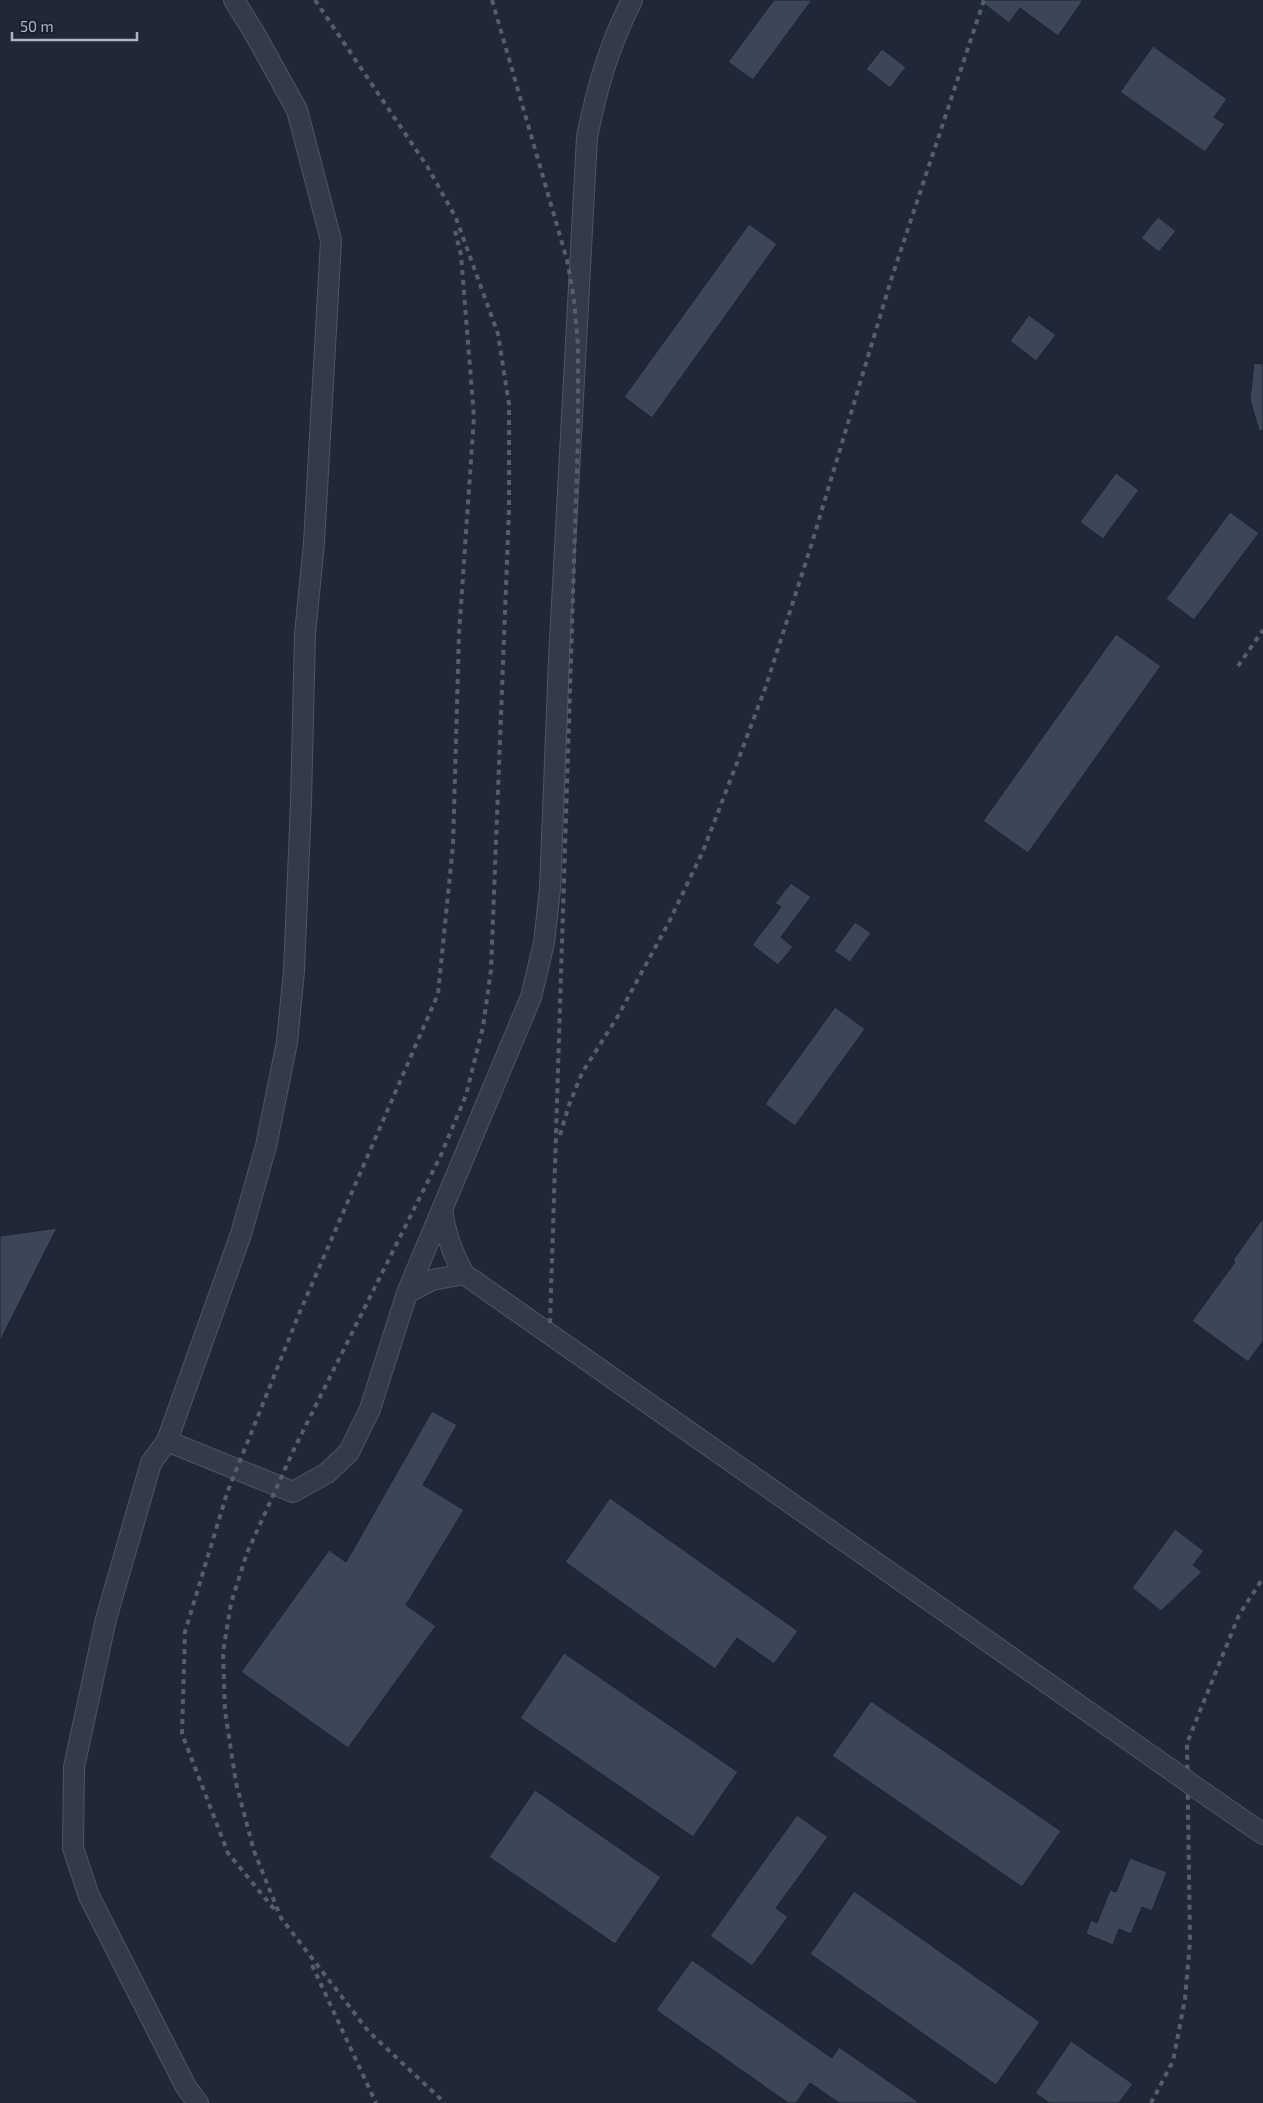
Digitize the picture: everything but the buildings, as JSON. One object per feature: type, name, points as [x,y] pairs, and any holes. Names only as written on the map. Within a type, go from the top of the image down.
[{"type":"street","points":[[198,2103],[186,2088],[89,1896],[73,1848],[74,1767],[106,1619],[151,1463],[168,1441],[241,1234],[266,1146],[287,1042],[294,971],[305,634],[314,543],[331,240],[297,110],[256,34],[234,0]]},
{"type":"street","points":[[168,1441],[293,1492],[327,1473],[349,1452],[370,1409],[407,1293],[531,997],[544,944],[550,889],[558,659],[587,137],[596,92],[614,36],[632,0]]},
{"type":"street","points":[[442,1208],[451,1252],[464,1274],[1263,1834]]},
{"type":"street","points":[[407,1293],[432,1280],[464,1274]]},
{"type":"railway","points":[[315,0],[427,166],[456,218],[498,334],[509,404],[509,510],[491,970],[483,1027],[466,1095],[441,1155],[295,1447],[247,1553],[231,1603],[223,1652],[225,1711],[236,1783],[254,1851],[281,1918],[369,2032],[445,2103]]},
{"type":"railway","points":[[492,0],[567,260],[574,299],[578,346],[578,435],[550,1324]]},
{"type":"railway","points":[[560,1135],[569,1105],[582,1073],[618,1016],[669,922],[703,851],[766,686],[811,546],[891,280],[984,0]]},
{"type":"railway","points":[[274,1909],[228,1853],[182,1734],[185,1632],[227,1493],[299,1314],[438,994],[453,845],[459,634],[474,417],[461,255],[455,231]]},
{"type":"railway","points":[[1238,666],[1263,630]]},
{"type":"railway","points":[[1151,2103],[1173,2061],[1185,1999],[1190,1941],[1187,1743],[1239,1615],[1263,1578]]},
{"type":"railway","points":[[312,1965],[376,2103]]}]
